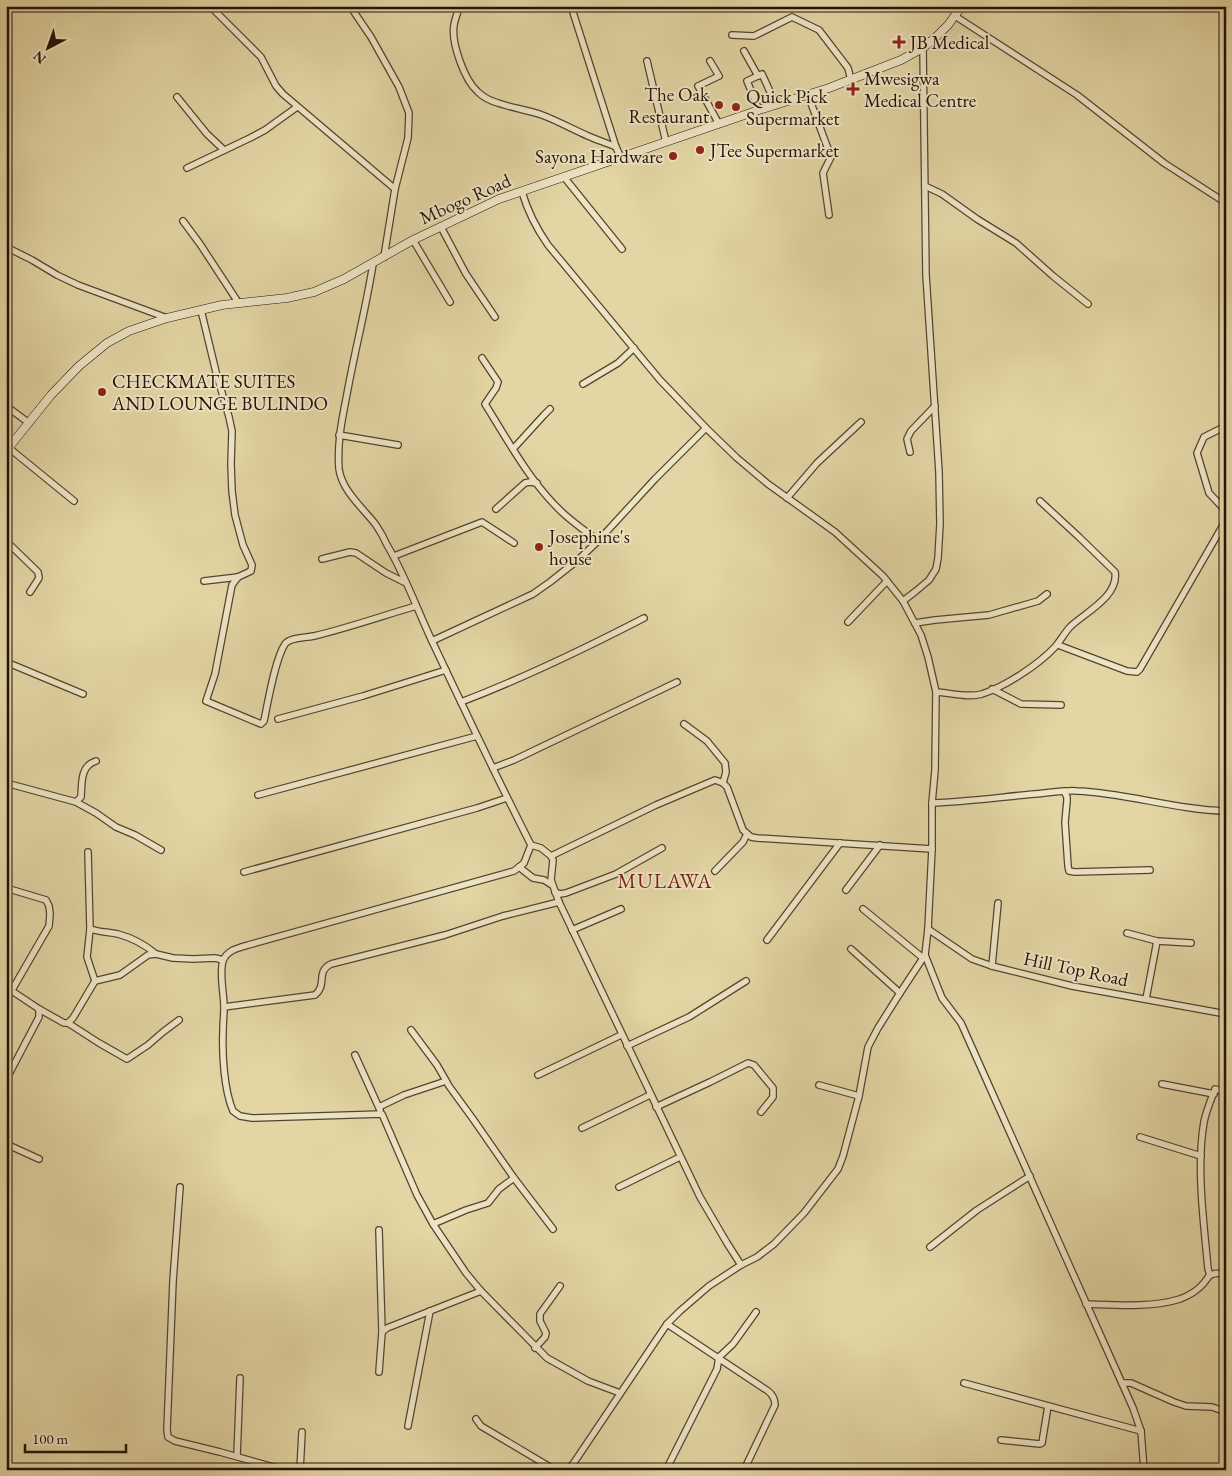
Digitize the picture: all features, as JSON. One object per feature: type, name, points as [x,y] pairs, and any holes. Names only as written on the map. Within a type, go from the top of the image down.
[{"type":"main road","name":"Mbogo Road","points":[[7,450],[51,395],[92,354],[107,342],[128,331],[167,318],[238,302],[287,298],[314,292],[344,279],[414,240],[499,199],[808,95],[901,60],[923,48],[948,26],[962,6]]},
{"type":"street","points":[[210,6],[261,58],[276,86],[297,107],[396,189]]},
{"type":"street","points":[[350,6],[371,37],[399,87],[409,113],[408,138],[396,189],[384,257]]},
{"type":"street","points":[[459,6],[454,24],[455,44],[466,76],[476,91],[497,103],[538,113],[616,147]]},
{"type":"street","points":[[571,6],[621,158]]},
{"type":"street","points":[[955,16],[1076,95],[1164,163],[1226,203]]},
{"type":"street","points":[[732,35],[754,36],[792,17],[819,30],[848,68],[851,80]]},
{"type":"street","points":[[903,600],[929,580],[936,569],[940,524],[939,472],[926,276],[923,48]]},
{"type":"street","points":[[744,50],[758,76]]},
{"type":"street","points":[[647,61],[666,142]]},
{"type":"street","points":[[710,61],[718,76],[698,86],[719,124]]},
{"type":"street","points":[[759,110],[747,81],[762,74],[776,105]]},
{"type":"street","points":[[808,95],[831,157],[823,173],[830,214]]},
{"type":"street","points":[[177,97],[207,134],[224,150]]},
{"type":"street","points":[[187,168],[265,130],[297,107]]},
{"type":"street","points":[[564,177],[622,249]]},
{"type":"street","points":[[925,186],[942,194],[977,219],[1016,243],[1088,304]]},
{"type":"street","points":[[522,192],[527,209],[548,245],[660,380],[737,458],[787,498],[835,532],[858,552],[903,600],[921,635],[936,692],[932,849],[928,929],[924,957],[878,1028],[868,1047],[859,1096],[838,1169],[804,1213],[774,1244],[757,1257],[709,1286],[667,1324],[570,1467],[581,1470]]},
{"type":"street","points":[[183,221],[238,302]]},
{"type":"street","points":[[441,228],[466,274],[495,316]]},
{"type":"street","points":[[414,240],[450,302]]},
{"type":"street","points":[[6,247],[78,285],[167,318]]},
{"type":"street","points":[[373,264],[339,435],[338,457],[342,480],[348,491],[377,526],[394,556],[432,642],[531,845],[541,848],[551,856],[553,860],[551,880],[572,930],[700,1197],[741,1265]]},
{"type":"street","points":[[201,310],[232,431],[231,464],[235,516],[243,545],[252,566],[251,571],[238,577],[204,581]]},
{"type":"street","points":[[583,384],[618,363],[634,348]]},
{"type":"street","points":[[482,358],[498,382],[485,404],[513,449],[537,483],[564,514],[598,541]]},
{"type":"street","points":[[6,406],[29,423]]},
{"type":"street","points":[[910,452],[908,436],[910,431],[935,406]]},
{"type":"street","points":[[513,449],[550,409]]},
{"type":"street","points":[[787,498],[817,463],[860,422]]},
{"type":"street","points":[[1226,426],[1204,437],[1197,453],[1209,493],[1226,511]]},
{"type":"street","points":[[432,642],[533,594],[578,560],[706,428]]},
{"type":"street","points":[[339,435],[398,446]]},
{"type":"street","points":[[7,450],[74,502]]},
{"type":"street","points":[[496,509],[525,484],[530,482],[537,483]]},
{"type":"street","points":[[936,692],[980,694],[1035,666],[1058,644],[1070,626],[1106,598],[1116,572],[1040,501]]},
{"type":"street","points":[[1058,644],[1127,670],[1138,671],[1226,520]]},
{"type":"street","points":[[394,556],[482,522],[514,543]]},
{"type":"street","points":[[6,541],[38,572],[39,578],[30,592]]},
{"type":"street","points":[[322,559],[350,552],[356,553],[386,573],[406,582]]},
{"type":"street","points":[[238,577],[232,585],[215,674],[206,701],[261,724],[264,721],[274,676],[286,642],[416,606]]},
{"type":"street","points":[[848,622],[887,581]]},
{"type":"street","points":[[915,623],[989,615],[1033,603],[1047,594]]},
{"type":"street","points":[[461,702],[564,659],[644,618]]},
{"type":"street","points":[[6,662],[83,694]]},
{"type":"street","points":[[278,719],[363,696],[446,670]]},
{"type":"street","points":[[493,768],[514,760],[677,682]]},
{"type":"street","points":[[992,689],[1021,704],[1061,705]]},
{"type":"street","points":[[684,724],[707,741],[725,762],[726,772],[723,783]]},
{"type":"street","points":[[258,795],[477,736]]},
{"type":"street","points":[[76,802],[81,797],[83,775],[86,767],[89,763],[96,761]]},
{"type":"street","points":[[551,856],[716,780],[727,787],[743,830],[757,838],[932,849]]},
{"type":"street","points":[[6,783],[76,802],[116,827],[135,835],[161,850]]},
{"type":"street","points":[[932,803],[1076,791],[1226,811]]},
{"type":"street","points":[[1064,792],[1067,797],[1065,822],[1070,871],[1150,870]]},
{"type":"street","points":[[244,872],[477,808],[507,798]]},
{"type":"street","points":[[715,871],[743,842],[747,834]]},
{"type":"street","points":[[767,940],[840,843]]},
{"type":"street","points":[[382,1114],[252,1118],[235,1114],[230,1105],[227,1091],[223,1033],[223,960],[234,949],[514,871],[520,868],[531,845]]},
{"type":"street","points":[[846,890],[880,846]]},
{"type":"street","points":[[520,868],[533,878],[544,880],[560,894],[616,874],[662,848]]},
{"type":"street","points":[[88,852],[90,928],[87,957],[95,981]]},
{"type":"street","points":[[6,888],[46,900],[50,914],[49,926],[9,988],[39,1009],[64,1023],[68,1023],[127,1059],[179,1020]]},
{"type":"street","points":[[224,1007],[316,994],[320,991],[322,985],[324,970],[331,964],[445,935],[503,916],[559,902]]},
{"type":"street","points":[[992,966],[998,903]]},
{"type":"street","points":[[572,930],[621,909]]},
{"type":"street","points":[[863,910],[924,957],[942,998],[960,1023],[1133,1408],[1141,1431],[1144,1470]]},
{"type":"street","points":[[90,928],[96,931],[118,934],[144,944],[156,954],[173,958],[215,958],[223,960]]},
{"type":"street","name":"Hill Top Road","points":[[928,929],[972,959],[992,966],[1072,986],[1226,1014]]},
{"type":"street","points":[[1127,933],[1158,941],[1191,943]]},
{"type":"street","points":[[1146,999],[1158,941]]},
{"type":"street","points":[[851,948],[900,993]]},
{"type":"street","points":[[68,1023],[73,1018],[95,981],[120,975],[148,956],[156,954]]},
{"type":"street","points":[[628,1046],[690,1017],[746,981]]},
{"type":"street","points":[[6,1080],[39,1017],[39,1009]]},
{"type":"street","points":[[411,1030],[514,1178],[553,1229]]},
{"type":"street","points":[[538,1075],[621,1035]]},
{"type":"street","points":[[355,1055],[417,1194],[433,1224],[466,1273],[546,1358],[588,1381],[620,1393]]},
{"type":"street","points":[[656,1107],[748,1063],[754,1065],[773,1088],[773,1096],[761,1112]]},
{"type":"street","points":[[379,1107],[404,1095],[446,1081]]},
{"type":"street","points":[[1162,1084],[1214,1094]]},
{"type":"street","points":[[819,1085],[859,1096]]},
{"type":"street","points":[[1210,1275],[1203,1214],[1201,1156],[1204,1121],[1216,1089],[1226,1092]]},
{"type":"street","points":[[582,1128],[650,1095]]},
{"type":"street","points":[[1140,1137],[1201,1156]]},
{"type":"street","points":[[6,1144],[39,1159]]},
{"type":"street","points":[[619,1187],[680,1156]]},
{"type":"street","points":[[930,1246],[977,1210],[1030,1176]]},
{"type":"street","points":[[433,1224],[486,1204],[514,1178]]},
{"type":"street","points":[[180,1187],[173,1281],[168,1435],[170,1439],[175,1441],[284,1470]]},
{"type":"street","points":[[379,1230],[382,1332],[379,1372]]},
{"type":"street","points":[[1086,1304],[1125,1305],[1180,1299],[1201,1287],[1210,1275],[1217,1273],[1226,1274]]},
{"type":"street","points":[[535,1348],[545,1337],[546,1333],[540,1321],[540,1314],[560,1286]]},
{"type":"street","points":[[382,1332],[481,1291]]},
{"type":"street","points":[[408,1426],[430,1311]]},
{"type":"street","points":[[666,1470],[717,1369],[719,1358],[756,1312]]},
{"type":"street","points":[[667,1324],[768,1391],[775,1400],[776,1405],[744,1470]]},
{"type":"street","points":[[237,1456],[240,1378]]},
{"type":"street","points":[[964,1383],[1141,1431]]},
{"type":"street","points":[[1122,1383],[1131,1383],[1186,1406],[1212,1406],[1226,1412]]},
{"type":"street","points":[[1001,1440],[1042,1443],[1048,1406]]},
{"type":"street","points":[[476,1419],[481,1426],[555,1470]]},
{"type":"street","points":[[300,1470],[302,1432]]},
{"type":"place","name":"JB Medical","points":[[899,42]]},
{"type":"place","name":"Mwesigwa Medical Centre","points":[[853,89]]},
{"type":"place","name":"The Oak Restaurant","points":[[719,105]]},
{"type":"place","name":"Quick Pick Supermarket","points":[[736,107]]},
{"type":"place","name":"JTee Supermarket","points":[[700,150]]},
{"type":"place","name":"Sayona Hardware","points":[[673,156]]},
{"type":"place","name":"CHECKMATE SUITES AND LOUNGE BULINDO","points":[[102,392]]},
{"type":"place","name":"Josephine's house","points":[[539,547]]},
{"type":"district","name":"MULAWA","points":[[665,880]]}]
